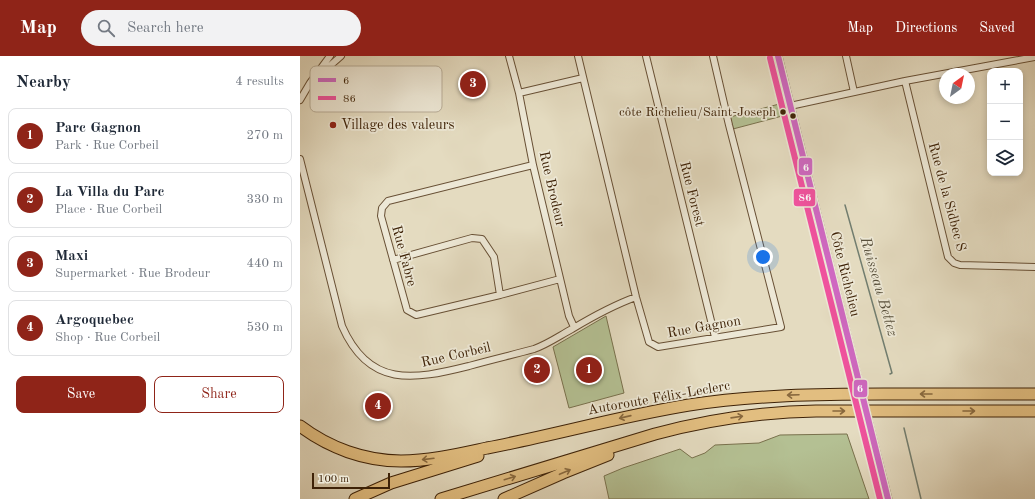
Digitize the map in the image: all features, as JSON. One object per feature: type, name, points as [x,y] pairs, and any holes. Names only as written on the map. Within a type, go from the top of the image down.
[{"type":"highway","name":"Autoroute Félix-Leclerc","points":[[300,426],[320,439],[341,449],[365,457],[390,460],[410,460],[441,457],[534,439],[644,413],[735,399],[810,394],[1035,394]]},
{"type":"highway","points":[[441,499],[622,444],[686,427],[739,417],[800,411],[1035,411]]},
{"type":"highway","points":[[504,499],[584,464],[686,427]]},
{"type":"highway","points":[[355,499],[391,483],[534,439]]},
{"type":"street","points":[[323,66],[330,56]]},
{"type":"street","points":[[330,66],[341,56]]},
{"type":"street","name":"Rue Brodeur","points":[[509,56],[519,93],[533,165],[560,279],[569,316],[574,328]]},
{"type":"street","name":"Rue Gagnon","points":[[578,56],[636,297],[649,342],[658,347],[781,326],[713,56]]},
{"type":"street","name":"Rue Forest","points":[[646,56],[715,337]]},
{"type":"street","name":"Côte Richelieu","points":[[778,56],[888,499]]},
{"type":"street","points":[[846,56],[854,92]]},
{"type":"street","points":[[790,106],[905,81],[1035,57]]},
{"type":"street","points":[[519,93],[583,78]]},
{"type":"street","name":"Rue de la Sidbec S","points":[[905,81],[948,257],[954,263],[960,265],[1035,266]]},
{"type":"street","points":[[300,100],[310,83]]},
{"type":"street","name":"Rue Corbeil","points":[[300,159],[342,326],[354,348],[366,361],[374,367],[388,373],[406,376],[434,374],[538,348],[616,305],[636,297]]},
{"type":"street","name":"Rue Fabre","points":[[533,165],[388,201],[382,208],[381,216],[407,310],[416,315],[560,279]]},
{"type":"street","points":[[393,260],[472,238],[482,239],[494,257],[500,295]]},
{"type":"green space","points":[[783,103],[786,115],[733,129],[730,117]]},
{"type":"green space","points":[[606,316],[624,393],[569,408],[553,347]]},
{"type":"green space","points":[[847,434],[869,499],[609,499],[604,476],[680,449],[692,458],[705,453],[715,445],[759,443],[780,435]]},
{"type":"waterway","name":"Ruisseau Bettez","points":[[845,205],[892,373],[890,374]]},
{"type":"waterway","name":"Ruisseau Bettez","points":[[904,428],[921,499]]},
{"type":"transit line","name":"6","points":[[778,56],[888,499]]},
{"type":"transit line","name":"86","points":[[770,58],[880,499]]},
{"type":"place","name":"Maxi","points":[[473,84]]},
{"type":"place","name":"côte Richelieu/Saint-Joseph","points":[[783,112]]},
{"type":"place","name":"Village des valeurs","points":[[333,125]]},
{"type":"place","name":"La Villa du Parc","points":[[537,370]]},
{"type":"place","name":"Parc Gagnon","points":[[589,370]]},
{"type":"place","name":"Argoquebec","points":[[378,406]]}]
